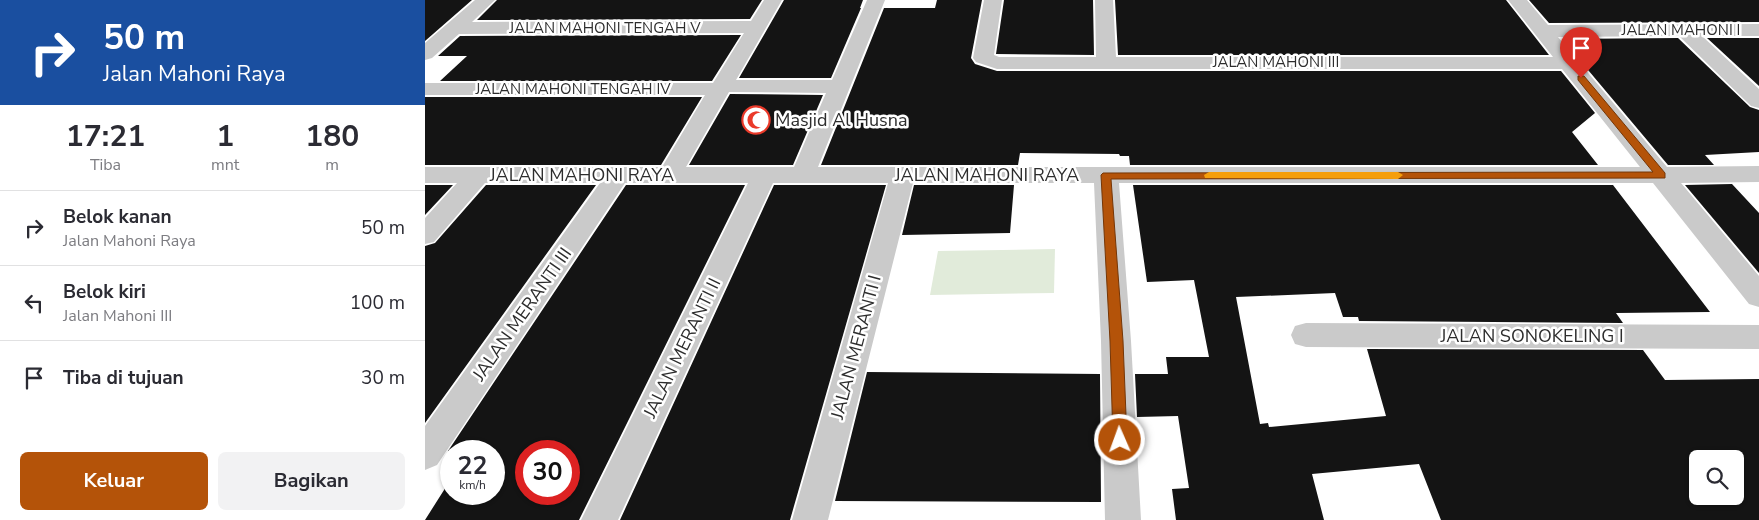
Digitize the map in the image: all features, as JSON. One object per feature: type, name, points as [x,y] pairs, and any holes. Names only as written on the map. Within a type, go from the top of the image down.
[{"type":"street","points":[[425,54],[486,0]]},
{"type":"street","points":[[669,175],[773,0]]},
{"type":"street","points":[[803,175],[876,0]]},
{"type":"street","name":"JALAN MAHONI III","points":[[993,0],[983,58],[997,63],[1569,63]]},
{"type":"street","points":[[1104,0],[1106,62]]},
{"type":"street","points":[[1517,0],[1759,296]]},
{"type":"street","name":"JALAN MAHONI TENGAH V","points":[[454,28],[757,27]]},
{"type":"street","name":"JALAN MAHONI I","points":[[1543,31],[1759,30]]},
{"type":"street","points":[[1685,31],[1759,101]]},
{"type":"street","name":"JALAN MAHONI TENGAH IV","points":[[425,89],[839,87]]},
{"type":"street","name":"JALAN MAHONI RAYA","points":[[425,175],[1661,176],[1759,174]]},
{"type":"street","points":[[425,235],[478,175]]},
{"type":"street","name":"JALAN MERANTI III","points":[[425,454],[618,175]]},
{"type":"street","name":"JALAN MERANTI II","points":[[599,520],[764,175]]},
{"type":"street","name":"JALAN MERANTI I","points":[[810,520],[903,175]]},
{"type":"street","points":[[1106,175],[1116,341],[1123,520]]},
{"type":"street","name":"JALAN SONOKELING I","points":[[1306,335],[1759,338]]},
{"type":"green space","points":[[1055,249],[1054,293],[930,295],[938,251]]},
{"type":"building","points":[[425,0],[472,0],[425,41]]},
{"type":"building","points":[[497,0],[762,0],[750,19],[477,20]]},
{"type":"building","points":[[784,0],[863,0],[831,78],[739,78]]},
{"type":"building","points":[[937,0],[982,0],[971,58],[975,64],[997,71],[1561,71],[1595,113],[1572,132],[1598,165],[1130,165],[1129,156],[1120,156],[1119,154],[1020,153],[1018,165],[821,165],[884,8],[935,8]]},
{"type":"building","points":[[1004,0],[1093,0],[1094,55],[996,54]]},
{"type":"building","points":[[1115,0],[1506,0],[1549,55],[1118,55]]},
{"type":"building","points":[[1529,0],[1759,0],[1759,22],[1549,23]]},
{"type":"building","points":[[741,35],[712,81],[440,81],[467,56],[438,56],[460,36]]},
{"type":"building","points":[[1678,38],[1750,107],[1759,110],[1759,152],[1705,155],[1714,165],[1668,165],[1562,39]]},
{"type":"building","points":[[1707,38],[1759,38],[1759,86]]},
{"type":"building","points":[[730,94],[823,95],[793,165],[689,165]]},
{"type":"building","points":[[425,97],[702,97],[661,165],[425,165]]},
{"type":"building","points":[[1732,184],[1759,213],[1759,273],[1685,185]]},
{"type":"building","points":[[425,185],[453,185],[425,215]]},
{"type":"building","points":[[486,185],[596,185],[425,423],[425,246],[435,243]]},
{"type":"building","points":[[626,185],[745,185],[579,520],[425,520],[440,496],[440,505],[505,505],[505,440],[455,440]]},
{"type":"building","points":[[774,185],[886,185],[790,520],[620,520]]},
{"type":"building","points":[[914,185],[1014,185],[1010,233],[902,235]]},
{"type":"building","points":[[1133,185],[1613,185],[1710,312],[1616,313],[1623,323],[1359,321],[1358,317],[1343,317],[1335,293],[1236,297],[1260,424],[1268,423],[1269,427],[1386,416],[1367,349],[1643,350],[1665,380],[1759,379],[1759,520],[1441,520],[1419,464],[1312,474],[1324,520],[1176,520],[1172,489],[1189,488],[1178,416],[1137,417],[1135,374],[1168,374],[1166,357],[1209,357],[1194,280],[1147,282]]},
{"type":"building","points":[[867,372],[1100,374],[1101,502],[835,501]]},
{"type":"slow traffic","points":[[1209,175],[1398,175]]},
{"type":"place","name":"Masjid Al Husna","points":[[756,120]]},
{"type":"route","points":[[1120,440],[1106,175],[1661,176],[1581,78]]}]
